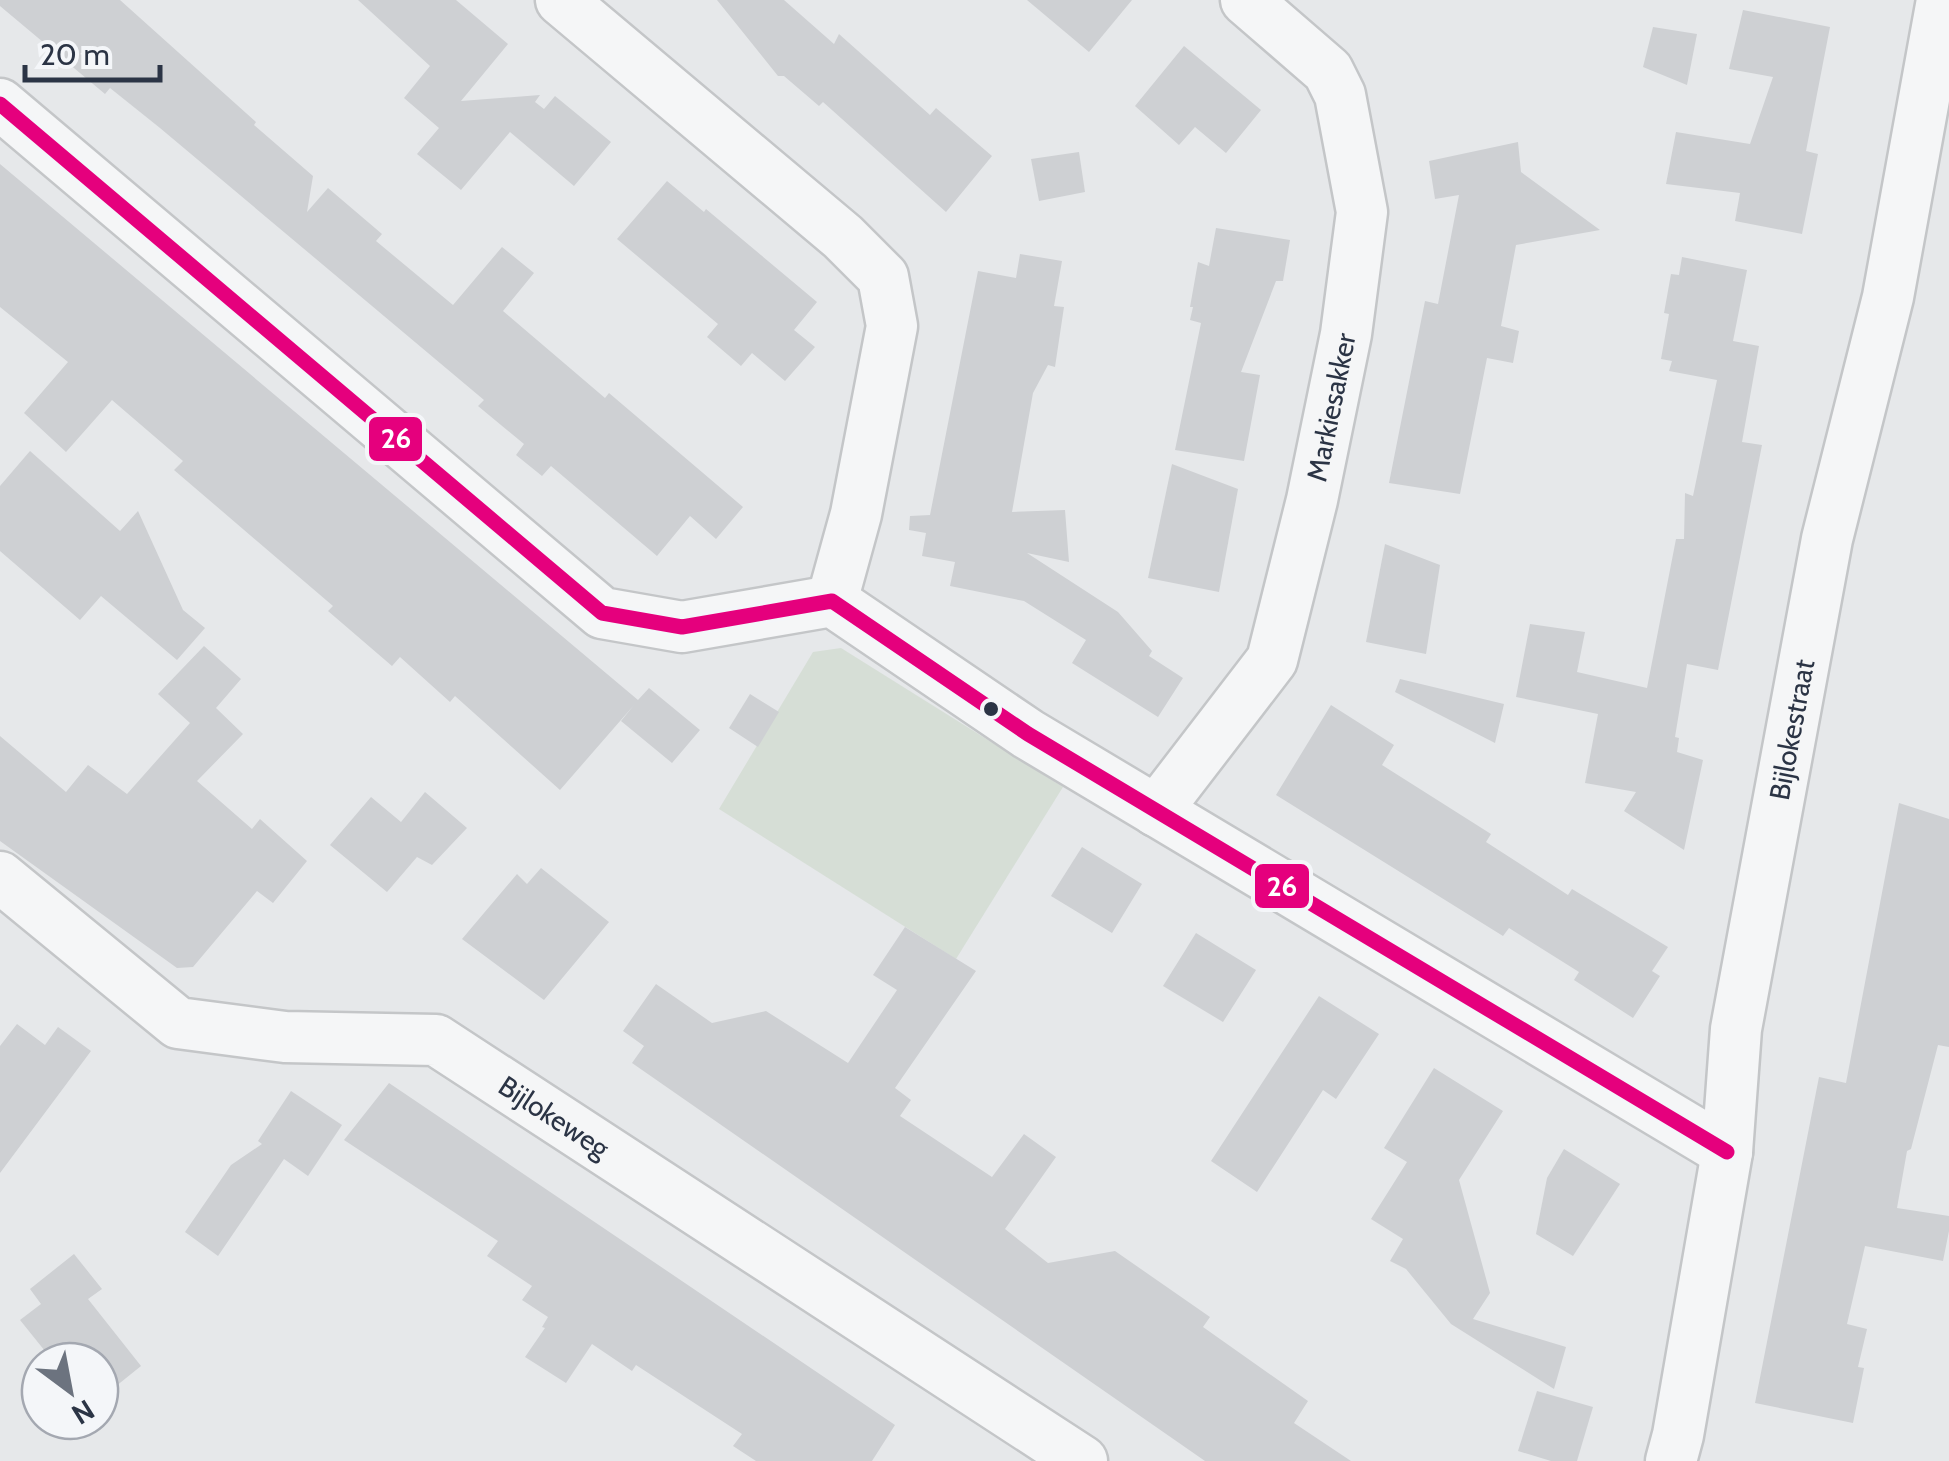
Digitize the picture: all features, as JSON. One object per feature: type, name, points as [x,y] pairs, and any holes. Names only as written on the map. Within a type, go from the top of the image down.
[{"type":"street","points":[[562,0],[842,236],[882,277],[892,326],[856,514],[832,602]]},
{"type":"street","name":"Markiesakker","points":[[1156,811],[1272,660],[1312,500],[1346,334],[1362,212],[1340,95],[1328,70],[1246,0]]},
{"type":"street","name":"Bijlokestraat","points":[[1671,1461],[1727,1152],[1736,1029],[1827,540],[1888,298],[1942,0]]},
{"type":"street","points":[[0,104],[602,613],[682,627],[832,602],[1028,734],[1727,1152]]},
{"type":"street","name":"Bijlokeweg","points":[[0,877],[178,1023],[285,1037],[436,1040],[1082,1461]]},
{"type":"shaded area","points":[[841,648],[1063,787],[956,959],[719,809],[813,652]]},
{"type":"building","points":[[0,0],[120,0],[313,176],[307,212],[328,188],[382,234],[376,241],[453,305],[502,247],[534,273],[503,311],[605,398],[609,393],[743,507],[716,539],[690,516],[657,556],[551,466],[542,476],[516,455],[524,444],[478,406],[484,400],[160,128],[110,88],[105,94],[0,6]]},
{"type":"building","points":[[358,0],[456,0],[508,44],[461,101],[540,95],[535,102],[544,109],[555,96],[611,142],[574,186],[510,132],[461,190],[417,154],[439,128],[404,98],[430,66]]},
{"type":"building","points":[[717,0],[784,0],[834,44],[839,34],[930,115],[936,108],[992,156],[946,212],[823,102],[819,106],[784,76],[778,76]]},
{"type":"building","points":[[1027,0],[1132,0],[1089,52]]},
{"type":"building","points":[[1743,10],[1830,27],[1806,151],[1818,154],[1802,234],[1735,221],[1740,193],[1666,184],[1676,132],[1750,144],[1773,77],[1729,69]]},
{"type":"building","points":[[1653,27],[1697,34],[1687,85],[1643,67]]},
{"type":"building","points":[[1184,46],[1261,110],[1226,153],[1195,127],[1179,145],[1135,106]]},
{"type":"building","points":[[1518,142],[1521,172],[1600,230],[1516,245],[1501,326],[1519,331],[1513,363],[1487,358],[1460,494],[1389,483],[1425,301],[1438,304],[1459,195],[1435,199],[1429,161]]},
{"type":"building","points":[[1079,152],[1085,192],[1039,201],[1031,159]]},
{"type":"building","points":[[0,164],[638,700],[649,688],[700,730],[672,763],[621,721],[634,705],[560,790],[455,696],[450,702],[400,657],[392,666],[328,611],[333,606],[174,470],[183,461],[112,400],[66,452],[24,413],[68,362],[0,307]]},
{"type":"building","points":[[667,181],[817,302],[794,330],[815,347],[785,381],[752,353],[741,366],[707,337],[718,324],[617,239]]},
{"type":"building","points":[[1216,228],[1290,240],[1283,281],[1276,281],[1241,372],[1260,375],[1244,461],[1175,450],[1201,323],[1190,320],[1198,262],[1209,266]]},
{"type":"building","points":[[1020,254],[1062,261],[1054,306],[1064,307],[1055,367],[1048,365],[1033,393],[1012,512],[1065,510],[1069,562],[1027,553],[1118,612],[1152,651],[1149,656],[1183,678],[1158,717],[1072,663],[1086,640],[1024,601],[950,586],[955,562],[922,556],[926,533],[909,530],[910,516],[930,515],[978,271],[1016,278]]},
{"type":"building","points":[[1682,257],[1747,270],[1733,341],[1759,346],[1742,442],[1762,445],[1718,670],[1687,664],[1675,737],[1679,738],[1677,752],[1703,760],[1684,850],[1624,811],[1636,792],[1585,783],[1598,714],[1516,697],[1530,624],[1585,632],[1577,672],[1647,688],[1676,539],[1684,539],[1685,493],[1693,496],[1717,380],[1669,371],[1672,361],[1661,359],[1671,274],[1679,275]]},
{"type":"building","points":[[30,451],[120,531],[138,511],[183,610],[205,628],[177,660],[101,596],[80,620],[0,551],[0,486]]},
{"type":"building","points":[[1172,464],[1238,489],[1219,592],[1148,578]]},
{"type":"building","points":[[1385,544],[1440,565],[1426,654],[1366,642]]},
{"type":"building","points":[[204,646],[241,679],[216,708],[243,734],[197,781],[252,829],[260,819],[307,861],[273,903],[257,891],[193,967],[177,968],[0,841],[0,736],[66,792],[88,765],[127,794],[190,723],[158,694]]},
{"type":"building","points":[[1400,679],[1504,704],[1495,743],[1395,692]]},
{"type":"building","points":[[750,694],[779,712],[758,747],[729,728]]},
{"type":"building","points":[[1331,705],[1394,745],[1382,765],[1491,834],[1486,842],[1568,895],[1572,889],[1668,947],[1652,971],[1660,976],[1633,1018],[1574,980],[1579,972],[1509,928],[1503,936],[1276,795]]},
{"type":"building","points":[[425,792],[467,828],[432,865],[417,857],[387,892],[330,845],[371,797],[401,822]]},
{"type":"building","points":[[1899,803],[1949,819],[1949,1047],[1938,1045],[1911,1149],[1907,1151],[1897,1208],[1949,1216],[1949,1231],[1943,1261],[1865,1246],[1847,1324],[1867,1329],[1858,1367],[1864,1368],[1853,1423],[1755,1403],[1819,1077],[1846,1083]]},
{"type":"building","points":[[1082,847],[1142,884],[1112,933],[1051,896]]},
{"type":"building","points":[[541,868],[609,922],[544,1000],[462,939],[517,874],[527,884]]},
{"type":"building","points":[[905,927],[976,971],[895,1088],[911,1100],[900,1116],[992,1177],[1024,1134],[1056,1157],[1005,1229],[1048,1263],[1115,1251],[1210,1317],[1203,1327],[1308,1401],[1294,1423],[1351,1461],[1205,1461],[632,1063],[644,1046],[623,1031],[656,984],[712,1023],[766,1011],[848,1063],[897,990],[873,975]]},
{"type":"building","points":[[1196,933],[1256,970],[1223,1022],[1163,986]]},
{"type":"building","points":[[1319,996],[1379,1034],[1336,1099],[1323,1090],[1257,1192],[1211,1161]]},
{"type":"building","points":[[17,1024],[45,1045],[58,1027],[91,1051],[0,1173],[0,1046]]},
{"type":"building","points":[[1434,1068],[1503,1111],[1459,1180],[1490,1293],[1473,1319],[1566,1347],[1554,1389],[1451,1324],[1406,1269],[1390,1261],[1403,1239],[1371,1219],[1407,1162],[1384,1148]]},
{"type":"building","points":[[389,1083],[895,1425],[872,1461],[756,1461],[733,1446],[742,1434],[636,1365],[632,1371],[592,1344],[566,1383],[525,1357],[548,1317],[522,1300],[532,1286],[487,1256],[498,1241],[344,1140]]},
{"type":"building","points":[[291,1091],[342,1125],[308,1176],[284,1159],[218,1256],[185,1232],[231,1165],[262,1144],[258,1141]]},
{"type":"building","points":[[1564,1149],[1620,1184],[1573,1256],[1536,1234],[1547,1178]]},
{"type":"building","points":[[74,1254],[102,1289],[88,1299],[141,1366],[120,1383],[120,1341],[37,1341],[20,1320],[41,1304],[30,1289]]},
{"type":"building","points":[[1537,1391],[1593,1407],[1577,1461],[1551,1461],[1518,1451]]},
{"type":"transit line","name":"26","points":[[0,104],[602,613],[682,627],[832,601],[1028,734],[1727,1152]]}]
